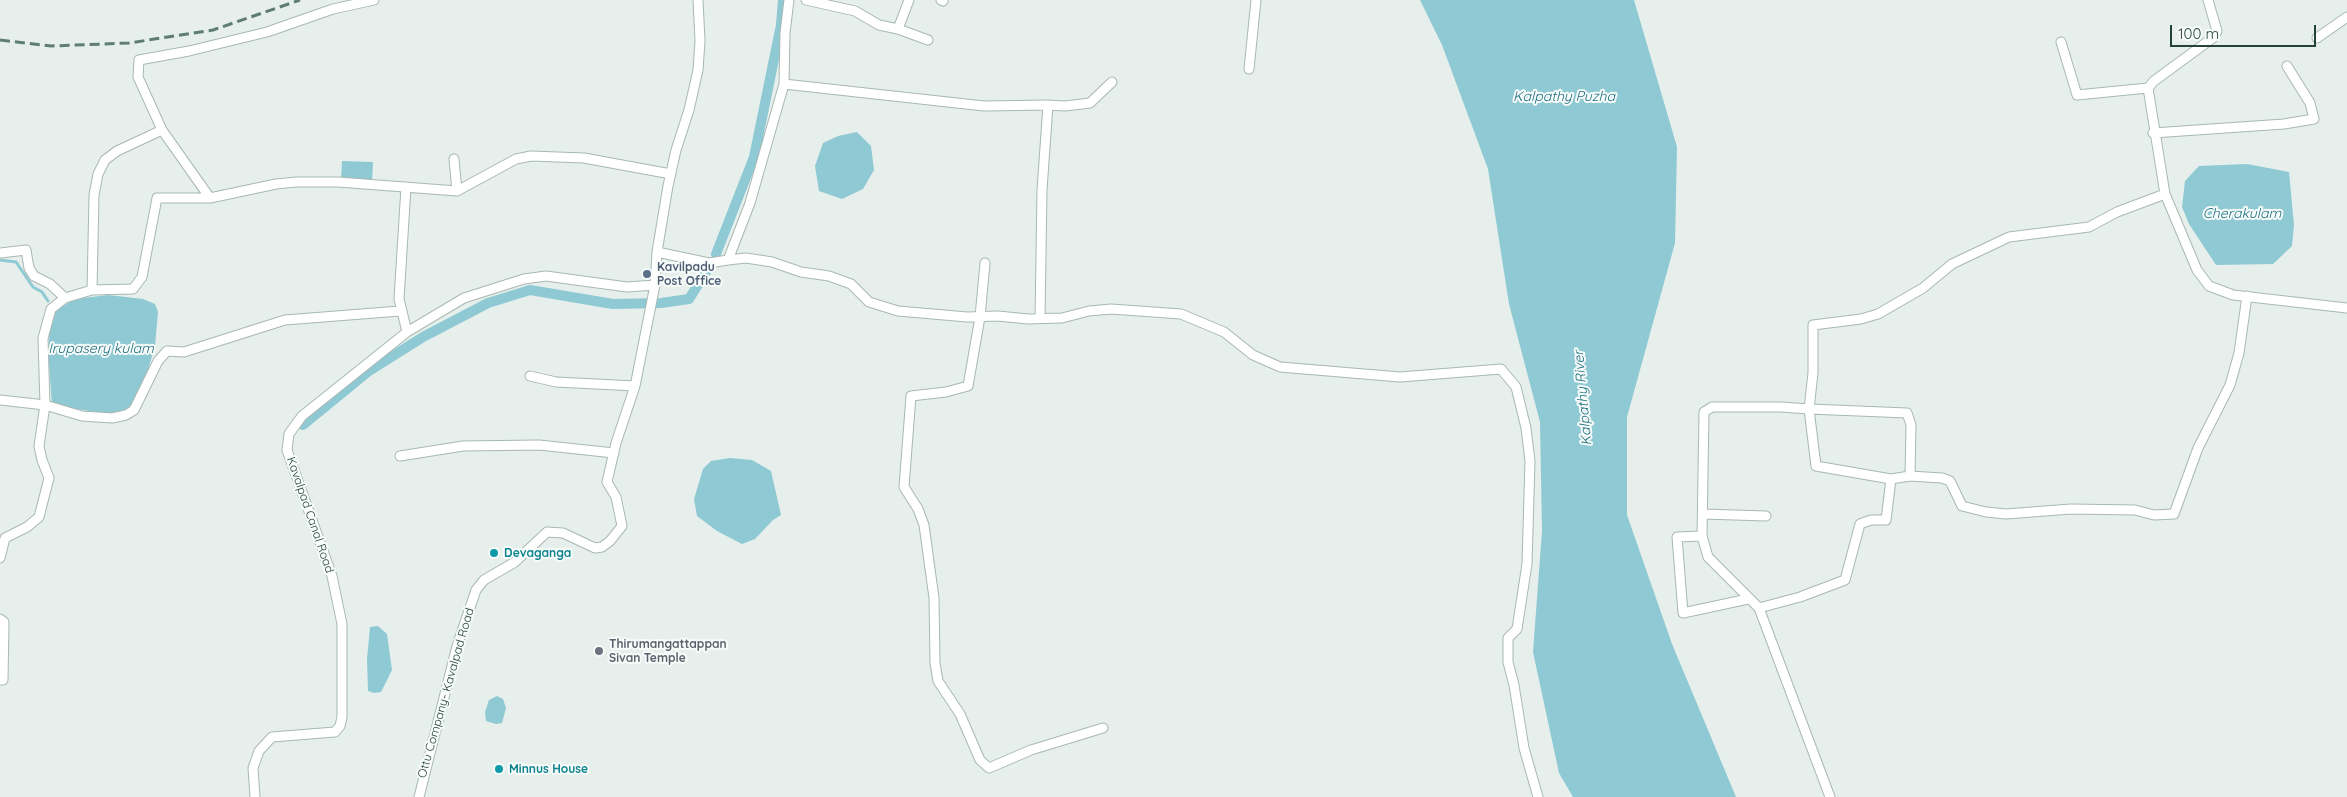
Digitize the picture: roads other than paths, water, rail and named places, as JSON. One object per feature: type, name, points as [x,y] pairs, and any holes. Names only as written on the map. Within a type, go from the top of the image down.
[{"type":"street","points":[[210,198],[162,130],[138,77],[140,60],[189,51],[267,32],[333,9],[374,0]]},
{"type":"street","name":"Ottu Company- Kavalpad Road","points":[[419,797],[457,646],[476,590],[484,580],[515,562],[548,532],[563,533],[595,548],[602,547],[610,541],[622,526],[616,496],[607,482],[635,386],[655,285],[656,252],[671,174],[690,110],[698,70],[700,41],[698,0]]},
{"type":"street","points":[[728,260],[750,203],[784,84],[785,33],[789,0]]},
{"type":"street","points":[[806,0],[854,11],[879,25],[928,40]]},
{"type":"street","points":[[898,30],[909,0]]},
{"type":"street","points":[[1249,69],[1256,0]]},
{"type":"street","points":[[2061,42],[2076,95],[2148,88],[2154,81],[2214,37],[2217,31],[2208,0]]},
{"type":"street","points":[[2317,38],[2347,17]]},
{"type":"street","points":[[2153,133],[2294,123],[2314,119],[2310,103],[2287,66]]},
{"type":"street","points":[[784,84],[984,106],[1065,106],[1090,103],[1112,82]]},
{"type":"street","points":[[2148,88],[2153,133],[2165,194],[2197,270],[2205,281],[2210,286],[2233,295],[2347,308]]},
{"type":"street","points":[[1040,318],[1042,190],[1048,105]]},
{"type":"street","points":[[92,290],[94,195],[98,174],[105,160],[117,151],[162,130]]},
{"type":"street","points":[[0,558],[5,538],[27,527],[39,517],[50,478],[42,460],[39,446],[45,405],[42,338],[51,309],[65,298],[92,290],[133,289],[142,277],[157,198],[210,198],[276,184],[296,182],[457,191],[516,159],[531,156],[584,158],[671,174]]},
{"type":"street","points":[[454,159],[457,191]]},
{"type":"street","points":[[406,187],[399,299],[400,310],[407,332]]},
{"type":"street","points":[[2165,194],[2117,212],[2089,227],[2009,237],[1952,264],[1923,288],[1878,314],[1861,319],[1812,325],[1813,373],[1810,409],[1816,466],[1891,479],[1910,476],[1942,478],[1950,481],[1962,506],[1986,512],[2006,514],[2071,509],[2135,510],[2154,514],[2174,514],[2198,448],[2230,385],[2239,353],[2247,296]]},
{"type":"street","points":[[0,253],[26,250],[29,268],[34,276],[50,284],[65,298]]},
{"type":"street","points":[[656,252],[709,263],[746,258],[772,262],[801,272],[829,276],[851,284],[869,302],[898,311],[980,318],[1062,318],[1089,311],[1111,309],[1180,314],[1224,332],[1253,354],[1280,367],[1400,377],[1501,369],[1516,388],[1526,428],[1530,461],[1527,564],[1518,629],[1508,638],[1508,662],[1514,685],[1524,748],[1538,797]]},
{"type":"street","points":[[985,263],[980,318],[968,386],[946,392],[911,396],[904,487],[918,509],[924,525],[934,598],[935,663],[938,681],[960,714],[980,760],[989,768],[1031,750],[1103,728]]},
{"type":"street","name":"Kavalpad Canal Road","points":[[254,797],[253,768],[259,751],[272,738],[335,732],[340,726],[342,717],[342,624],[332,576],[288,450],[288,434],[302,416],[407,332],[464,298],[524,279],[546,276],[626,287],[655,285]]},
{"type":"street","points":[[0,400],[45,405],[82,416],[112,418],[126,415],[134,410],[158,361],[167,351],[184,352],[285,320],[400,310]]},
{"type":"street","points":[[530,376],[556,382],[635,386]]},
{"type":"street","points":[[1830,797],[1759,608],[1708,557],[1702,536],[1704,412],[1712,407],[1781,406],[1907,413],[1911,425],[1910,476]]},
{"type":"street","points":[[400,456],[463,446],[539,445],[614,453]]},
{"type":"street","points":[[1759,608],[1800,597],[1845,580],[1860,524],[1872,520],[1886,520],[1891,479]]},
{"type":"street","points":[[1703,514],[1766,516]]},
{"type":"street","points":[[1702,536],[1677,537],[1683,613],[1748,599]]},
{"type":"street","points":[[0,619],[4,622],[3,680],[0,680]]},
{"type":"water","name":"Kalpathy Puzha","points":[[1420,0],[1634,0],[1677,147],[1675,243],[1627,417],[1627,515],[1672,644],[1736,797],[1573,797],[1559,773],[1533,652],[1542,531],[1540,422],[1509,304],[1488,169],[1442,45]]},
{"type":"water","points":[[857,132],[871,146],[874,170],[863,189],[842,199],[819,191],[815,166],[823,143],[838,136]]},
{"type":"water","points":[[342,161],[373,162],[372,183],[341,182]]},
{"type":"water","name":"Cherakulam","points":[[2247,164],[2289,172],[2294,225],[2292,246],[2273,264],[2216,265],[2189,224],[2182,207],[2185,181],[2199,166]]},
{"type":"water","name":"Irupasery kulam","points":[[108,295],[143,299],[155,304],[158,312],[155,346],[145,380],[135,400],[125,411],[110,414],[56,406],[52,404],[48,351],[50,327],[55,311],[75,299]]},
{"type":"water","points":[[730,458],[752,460],[771,471],[781,515],[773,520],[755,539],[742,544],[717,531],[697,516],[694,499],[703,469],[711,461]]},
{"type":"water","points":[[378,626],[387,634],[392,670],[381,692],[374,693],[368,691],[367,659],[370,627]]},
{"type":"water","points":[[497,696],[503,699],[506,708],[502,723],[496,724],[486,721],[485,712],[489,700]]},
{"type":"waterway","points":[[716,254],[754,157],[781,25],[783,0]]},
{"type":"waterway","points":[[0,260],[16,262],[33,287],[42,292],[48,301]]},
{"type":"waterway","points":[[303,425],[369,371],[423,337],[488,303],[530,290],[613,304],[661,303],[689,299],[706,272]]},
{"type":"railway","points":[[0,40],[51,46],[129,43],[213,30],[300,0]]},
{"type":"place","name":"Kavilpadu Post Office","points":[[647,274]]},
{"type":"place","name":"Devaganga","points":[[494,553]]},
{"type":"place","name":"Thirumangattappan Sivan Temple","points":[[599,651]]},
{"type":"place","name":"Minnus House","points":[[499,769]]},
{"type":"water label","name":"Kalpathy River","points":[[1583,398]]}]
